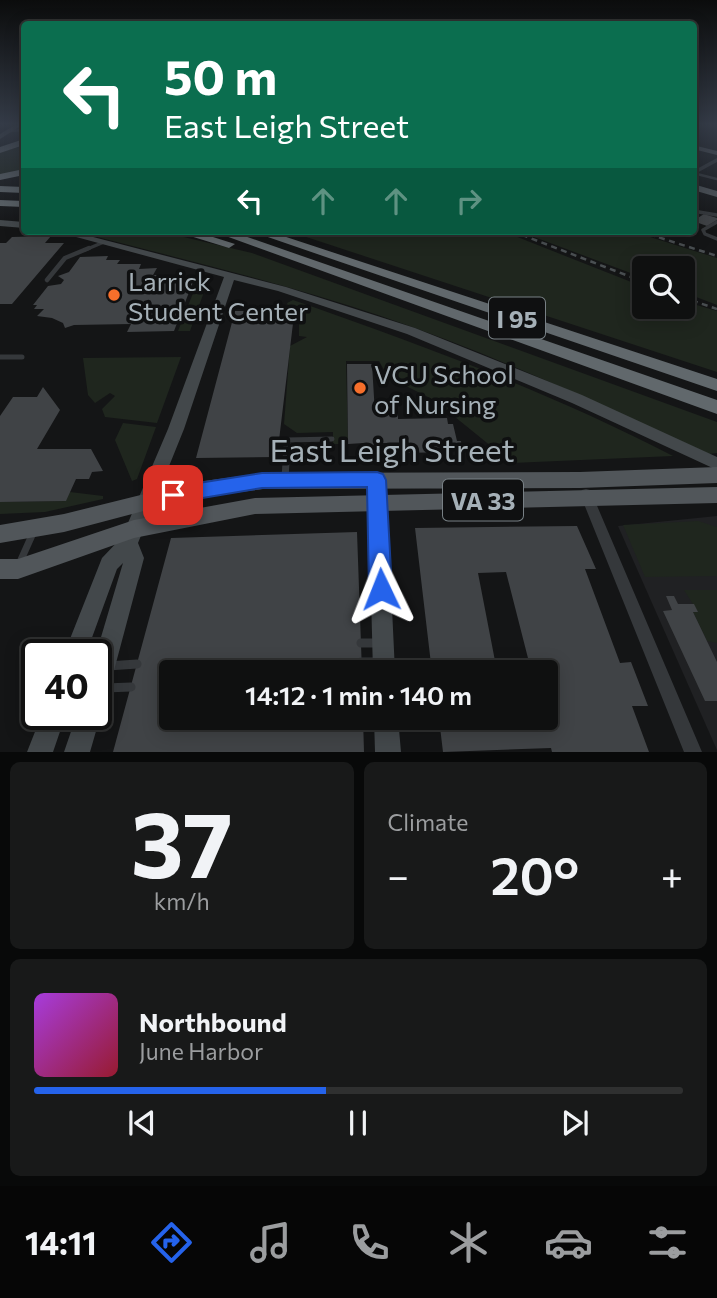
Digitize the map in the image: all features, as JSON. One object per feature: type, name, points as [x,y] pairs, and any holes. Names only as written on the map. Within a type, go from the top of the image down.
[{"type":"highway","points":[[0,177],[21,173]]},
{"type":"highway","points":[[0,189],[21,190]]},
{"type":"highway","points":[[0,197],[21,197]]},
{"type":"highway","points":[[0,203],[21,204]]},
{"type":"highway","points":[[0,211],[21,211]]},
{"type":"highway","points":[[200,235],[312,257]]},
{"type":"highway","name":"I 95","points":[[232,235],[312,257],[717,384]]},
{"type":"highway","name":"I 95","points":[[265,235],[312,257],[717,408]]},
{"type":"highway","points":[[275,235],[312,257]]},
{"type":"main road","points":[[697,188],[717,194]]},
{"type":"main road","name":"VA 33","points":[[584,489],[717,475]]},
{"type":"main road","name":"East Leigh Street","points":[[0,534],[210,487],[285,479],[584,489]]},
{"type":"main road","name":"East Leigh Street","points":[[9,569],[255,506],[584,489]]},
{"type":"main road","name":"VA 33","points":[[584,489],[717,495]]},
{"type":"street","points":[[697,171],[717,160]]},
{"type":"street","points":[[0,225],[21,225]]},
{"type":"street","points":[[75,235],[330,304],[475,355],[717,464]]},
{"type":"street","points":[[82,639],[109,564],[131,536],[176,429],[230,275]]},
{"type":"street","points":[[377,480],[383,659]]},
{"type":"street","points":[[584,489],[693,752]]},
{"type":"street","points":[[112,639],[134,558],[131,536]]},
{"type":"street","points":[[40,752],[48,730]]},
{"type":"street","points":[[77,752],[84,730]]},
{"type":"street","points":[[387,730],[388,752]]},
{"type":"lane","points":[[697,174],[717,179]]},
{"type":"lane","points":[[697,212],[717,215]]},
{"type":"lane","points":[[717,222],[703,230],[717,239]]},
{"type":"lane","points":[[47,280],[65,258],[104,242]]},
{"type":"lane","points":[[0,357],[22,357]]},
{"type":"lane","points":[[285,479],[287,440],[332,439]]},
{"type":"lane","points":[[9,569],[34,528]]},
{"type":"lane","points":[[361,643],[383,659]]},
{"type":"lane","points":[[112,677],[137,664]]},
{"type":"lane","points":[[112,685],[131,687]]},
{"type":"shaded area","points":[[0,160],[21,160],[21,171],[0,176]]},
{"type":"shaded area","points":[[89,235],[175,235],[252,253],[717,422],[717,453],[709,454],[506,363],[423,331],[267,281]]},
{"type":"shaded area","points":[[300,235],[512,235],[632,282],[632,319],[695,319],[695,305],[717,311],[717,372]]},
{"type":"shaded area","points":[[529,235],[644,235],[717,258],[717,305],[695,297],[695,256],[632,256],[632,274]]},
{"type":"shaded area","points":[[199,278],[209,278],[190,331],[178,331]]},
{"type":"shaded area","points":[[293,300],[486,371],[581,411],[673,456],[512,463],[434,400],[388,377],[379,361],[346,361],[348,444],[333,444],[333,432],[297,433],[284,424],[290,346],[307,337],[299,336],[299,314],[291,314],[287,303]]},
{"type":"shaded area","points":[[181,357],[157,423],[105,417],[102,409],[115,396],[110,393],[95,403],[88,395],[83,358]]},
{"type":"shaded area","points":[[123,423],[156,427],[137,479],[132,481],[115,440]]},
{"type":"shaded area","points":[[70,492],[103,496],[103,499],[45,512],[0,514],[0,502],[65,501]]},
{"type":"shaded area","points":[[717,516],[717,750],[618,526]]},
{"type":"shaded area","points":[[698,521],[717,527],[717,576],[645,577],[623,525]]},
{"type":"shaded area","points":[[684,590],[717,590],[717,643],[707,641],[693,612],[698,612]]},
{"type":"building","points":[[704,214],[717,220],[707,226],[697,222],[697,218]]},
{"type":"building","points":[[51,236],[45,243],[64,243],[12,304],[0,304],[0,243],[6,243],[12,237]]},
{"type":"building","name":"Larrick Student Center","points":[[108,256],[106,260],[120,260],[117,264],[141,264],[139,269],[157,268],[153,275],[172,275],[169,282],[193,282],[174,331],[127,332],[131,324],[74,325],[65,328],[63,323],[52,318],[37,316],[44,309],[34,309],[37,305],[33,305],[48,286],[61,284],[64,280],[58,276],[69,272],[80,257]]},
{"type":"building","points":[[235,311],[288,311],[287,315],[294,315],[277,457],[196,458]]},
{"type":"building","name":"VCU School of Nursing","points":[[347,364],[372,364],[375,414],[398,413],[398,419],[447,418],[448,424],[453,424],[462,449],[452,449],[452,452],[401,453],[400,443],[380,443],[382,446],[379,450],[369,450],[364,443],[348,444]]},
{"type":"building","points":[[43,387],[60,410],[37,449],[91,449],[103,471],[92,472],[89,479],[76,479],[66,501],[0,502],[0,416],[13,397],[37,397]]},
{"type":"building","points":[[577,526],[596,569],[585,569],[620,663],[631,662],[648,706],[632,706],[649,752],[552,752],[551,748],[443,752],[440,730],[558,730],[558,660],[528,660],[506,572],[478,573],[495,660],[431,660],[415,528]]},
{"type":"building","points":[[357,532],[362,660],[159,660],[159,730],[363,730],[364,752],[113,752],[171,538]]},
{"type":"building","points":[[666,596],[674,596],[678,604],[694,604],[698,612],[693,612],[717,662],[717,701],[705,701],[663,611],[672,610]]},
{"type":"railway","points":[[522,235],[632,277]]},
{"type":"railway","points":[[651,235],[717,256]]},
{"type":"railway","points":[[695,301],[717,309]]},
{"type":"place","name":"Larrick Student Center","points":[[114,295]]},
{"type":"place","name":"VCU School of Nursing","points":[[360,388]]},
{"type":"route","points":[[173,495],[228,484],[262,481],[377,480],[381,589]]}]
